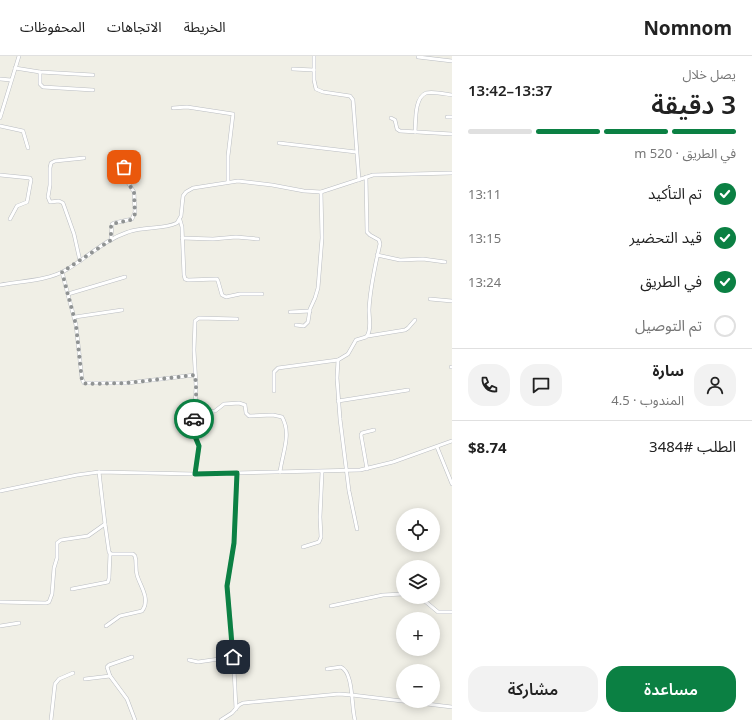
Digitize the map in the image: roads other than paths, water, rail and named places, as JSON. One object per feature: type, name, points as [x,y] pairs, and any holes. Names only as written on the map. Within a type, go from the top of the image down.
[{"type":"street","points":[[0,118],[20,56]]},
{"type":"street","points":[[314,56],[314,84],[316,89],[323,92],[352,98],[359,180]]},
{"type":"street","points":[[418,57],[452,61]]},
{"type":"street","points":[[16,68],[40,72],[94,75]]},
{"type":"street","points":[[293,69],[314,70]]},
{"type":"street","points":[[40,72],[40,84],[43,87],[93,90]]},
{"type":"street","points":[[0,79],[11,80]]},
{"type":"street","points":[[415,132],[416,109],[423,96],[427,93],[452,95]]},
{"type":"street","points":[[173,108],[187,107],[233,114],[228,156],[228,182]]},
{"type":"street","points":[[447,117],[452,118]]},
{"type":"street","points":[[391,118],[395,120],[398,130],[452,134]]},
{"type":"street","points":[[0,126],[23,131],[28,148]]},
{"type":"street","points":[[279,143],[356,152]]},
{"type":"street","points":[[80,261],[74,234],[63,203],[59,201],[50,202],[48,197],[51,163],[55,161],[84,158]]},
{"type":"street","points":[[111,240],[112,224],[130,220],[135,214],[134,192],[125,178],[124,167]]},
{"type":"street","points":[[262,294],[240,294],[226,297],[222,295],[216,279],[185,279],[180,220],[182,201],[186,192],[193,188],[238,181],[304,191],[321,192],[373,175],[452,173]]},
{"type":"street","points":[[0,174],[28,178],[31,180],[27,202],[17,206],[10,219]]},
{"type":"street","points":[[366,177],[368,234],[377,238],[380,242],[371,284],[368,336]]},
{"type":"street","points":[[296,325],[306,325],[318,288],[322,238],[321,192]]},
{"type":"street","points":[[0,285],[42,278],[62,272],[99,247],[130,231],[174,225],[180,220]]},
{"type":"street","points":[[182,238],[213,239],[236,237],[258,239]]},
{"type":"street","points":[[377,255],[400,260],[423,259],[445,262]]},
{"type":"street","points":[[62,272],[75,317],[82,379],[84,383],[127,383],[195,375]]},
{"type":"street","points":[[68,294],[125,277]]},
{"type":"street","points":[[430,299],[452,301]]},
{"type":"street","points":[[75,317],[122,310]]},
{"type":"street","points":[[290,312],[310,311]]},
{"type":"street","points":[[195,474],[199,446],[194,434],[196,386],[194,338],[195,323],[199,318],[237,319]]},
{"type":"street","points":[[274,391],[274,372],[278,368],[338,360],[348,354],[356,340],[368,336],[405,330],[415,320]]},
{"type":"street","points":[[338,360],[338,401],[350,503],[357,530]]},
{"type":"street","points":[[338,401],[408,390]]},
{"type":"street","points":[[195,412],[212,412],[224,404],[239,403],[245,405],[246,413],[249,416],[279,415],[282,417],[286,440],[280,472]]},
{"type":"street","points":[[367,469],[361,435],[362,433],[374,430]]},
{"type":"street","points":[[0,491],[77,475],[99,472],[195,474],[322,472],[367,469],[393,462],[452,441]]},
{"type":"street","points":[[437,447],[452,484]]},
{"type":"street","points":[[72,589],[108,582],[109,578],[110,553],[104,524],[99,472]]},
{"type":"street","points":[[303,547],[319,542],[321,537],[320,517],[322,472]]},
{"type":"street","points":[[236,709],[227,586],[234,543],[237,473]]},
{"type":"street","points":[[0,602],[49,602],[52,594],[53,569],[57,558],[57,543],[61,540],[86,537],[104,524]]},
{"type":"street","points":[[106,626],[120,616],[142,611],[145,604],[145,593],[137,575],[135,556],[133,554],[110,553]]},
{"type":"street","points":[[331,606],[382,595],[396,594]]},
{"type":"street","points":[[428,604],[438,612],[452,612]]},
{"type":"street","points":[[0,626],[19,623]]},
{"type":"street","points":[[132,657],[107,667],[110,676],[124,693],[135,720]]},
{"type":"street","points":[[189,660],[198,662],[233,657]]},
{"type":"street","points":[[327,669],[343,668],[348,678],[352,695],[355,720]]},
{"type":"street","points":[[51,720],[55,684],[59,679],[73,673]]},
{"type":"street","points":[[85,679],[110,676]]},
{"type":"street","points":[[221,720],[243,703],[339,694],[452,707]]}]
